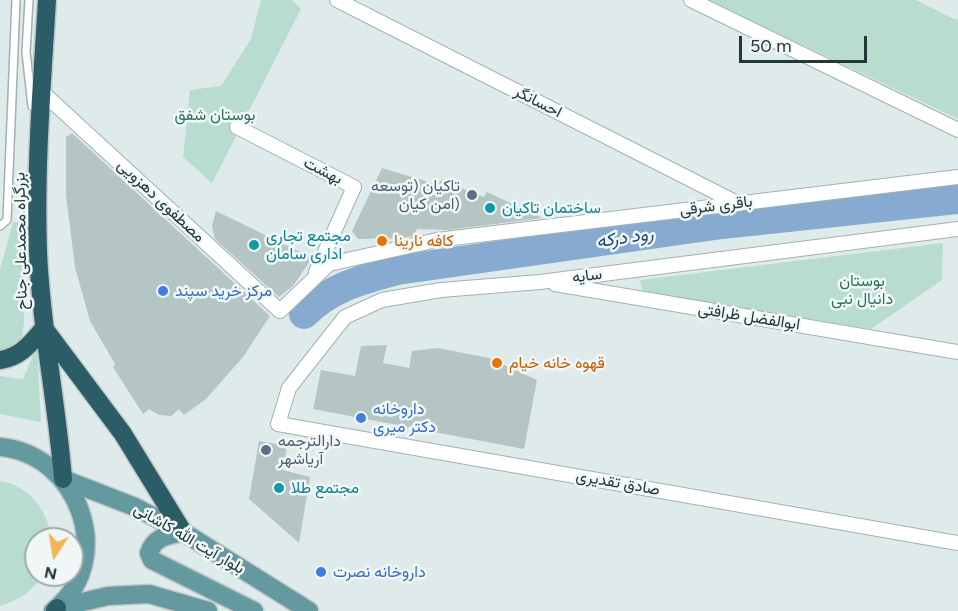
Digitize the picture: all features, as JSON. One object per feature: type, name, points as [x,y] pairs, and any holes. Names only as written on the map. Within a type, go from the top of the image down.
[{"type":"highway","name":"بزرگراه محمدعلی جناح","points":[[47,0],[41,91],[38,251],[44,328],[58,418],[63,480]]},
{"type":"highway","points":[[0,360],[13,358],[27,347],[44,328],[123,434],[183,532]]},
{"type":"main road","points":[[0,447],[18,450],[37,458],[71,490],[82,515],[86,543],[84,557],[75,583],[55,610]]},
{"type":"main road","name":"بلوار آیت الله کاشانی","points":[[63,480],[135,507],[183,532],[309,611]]},
{"type":"main road","points":[[183,532],[168,534],[156,541],[149,553],[152,560],[254,611]]},
{"type":"main road","points":[[55,610],[108,596],[149,594],[208,611]]},
{"type":"street","name":"احسانگر","points":[[337,0],[739,204]]},
{"type":"street","points":[[691,0],[958,130]]},
{"type":"street","name":"مصطفوی دهزویی","points":[[41,91],[280,311]]},
{"type":"street","name":"بهشت","points":[[237,128],[354,187],[314,277]]},
{"type":"street","name":"باقری شرقی","points":[[280,311],[329,264],[437,240],[958,177]]},
{"type":"street","name":"سایه","points":[[278,424],[289,388],[345,317],[382,300],[441,290],[540,282],[958,229]]},
{"type":"street","name":"ابوالفضل ظرافتی","points":[[540,282],[958,352]]},
{"type":"street","name":"صادق تقدیری","points":[[278,424],[958,543]]},
{"type":"lane","points":[[0,226],[7,220],[16,0]]},
{"type":"lane","points":[[29,0],[26,52],[32,104],[28,213],[38,251]]},
{"type":"green space","name":"بوستان شفق","points":[[261,0],[292,0],[301,9],[212,183],[183,157],[190,90],[221,86],[251,39]]},
{"type":"green space","points":[[708,0],[916,0],[956,20],[958,18],[958,119]]},
{"type":"green space","points":[[13,222],[22,222],[24,324],[20,345],[5,350],[0,349],[0,270]]},
{"type":"green space","name":"بوستان دانیال نبی","points":[[943,243],[942,280],[871,329],[643,292],[640,280]]},
{"type":"green space","points":[[37,346],[41,422],[0,414],[0,376],[23,379]]},
{"type":"green space","points":[[0,481],[20,488],[36,501],[48,527],[24,527],[24,587],[33,587],[25,595],[0,606]]},
{"type":"building","name":"مرکز خرید سپند","points":[[72,133],[270,316],[243,357],[206,399],[184,415],[179,409],[171,416],[159,415],[149,409],[143,414],[113,367],[115,364],[90,321],[75,267],[66,195],[66,137]]},
{"type":"building","points":[[382,168],[438,185],[441,180],[484,197],[487,192],[542,218],[448,230],[417,229],[414,236],[403,238],[358,239],[352,231]]},
{"type":"building","name":"مجتمع تجاری اداری سامان","points":[[216,211],[312,258],[293,286],[279,297],[215,239],[212,226]]},
{"type":"building","points":[[387,345],[383,363],[409,368],[412,351],[438,348],[489,358],[537,380],[524,449],[313,409],[321,370],[355,376],[361,346]]},
{"type":"building","name":"مجتمع طلا","points":[[259,441],[287,446],[283,470],[310,477],[299,543],[249,499]]},
{"type":"waterway","name":"رود درکه","points":[[304,314],[336,291],[359,281],[397,270],[722,224],[958,199]]},
{"type":"place","name":"تاکیان (توسعه امن کیان)","points":[[472,195]]},
{"type":"place","name":"ساختمان تاکیان","points":[[490,208]]},
{"type":"place","name":"کافه نارینا","points":[[382,241]]},
{"type":"place","name":"مجتمع تجاری اداری سامان","points":[[254,245]]},
{"type":"place","name":"مرکز خرید سپند","points":[[163,291]]},
{"type":"place","name":"قهوه خانه خیام","points":[[497,363]]},
{"type":"place","name":"داروخانه دکتر میری","points":[[361,418]]},
{"type":"place","name":"دارالترجمه آریاشهر","points":[[266,450]]},
{"type":"place","name":"مجتمع طلا","points":[[279,488]]},
{"type":"place","name":"داروخانه نصرت","points":[[321,572]]}]
